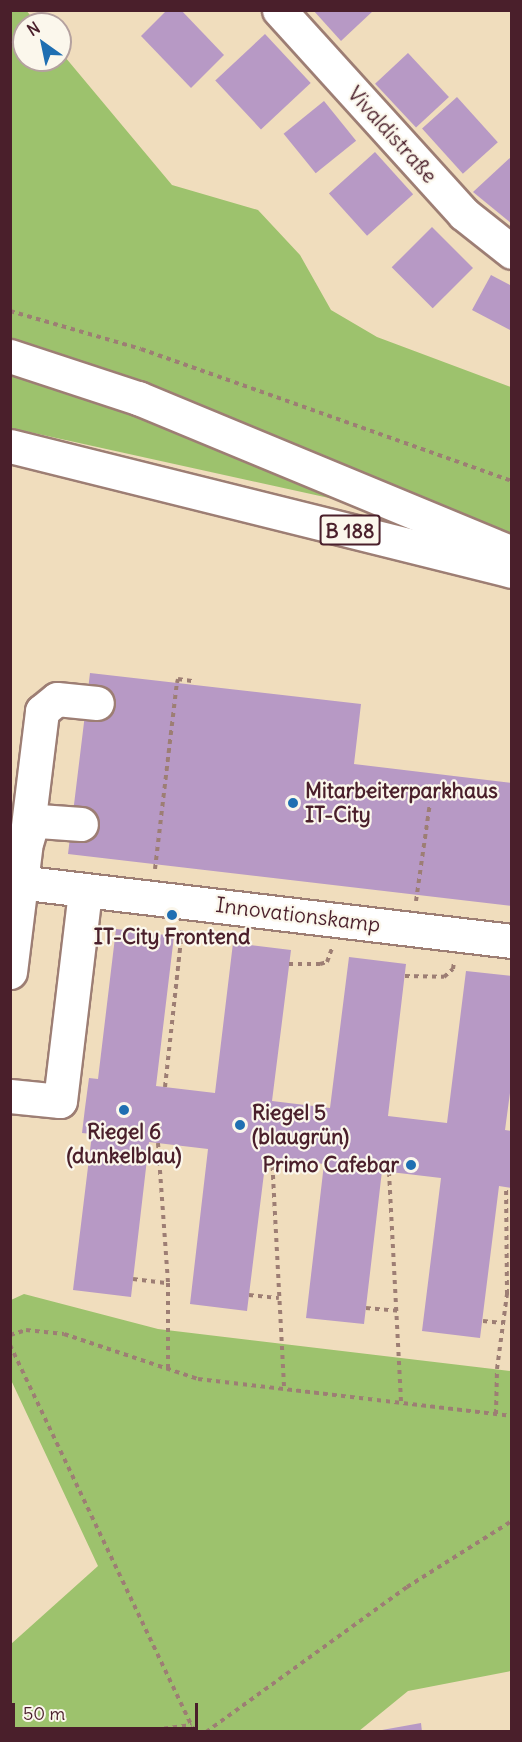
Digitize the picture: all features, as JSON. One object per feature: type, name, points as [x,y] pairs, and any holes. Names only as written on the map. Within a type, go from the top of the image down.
[{"type":"street","name":"Vivaldistraße","points":[[279,10],[464,214],[512,252]]},
{"type":"street","points":[[10,356],[138,398],[512,553]]},
{"type":"street","name":"B 188","points":[[10,446],[512,571]]},
{"type":"street","points":[[27,840],[42,711],[57,699],[97,703]]},
{"type":"street","points":[[10,972],[14,882],[31,826],[39,821],[81,825]]},
{"type":"street","name":"Innovationskamp","points":[[14,882],[512,941]]},
{"type":"street","points":[[10,1096],[60,1101],[86,890]]},
{"type":"path","points":[[10,311],[141,350],[512,480]]},
{"type":"path","points":[[155,869],[177,683],[178,679],[192,681]]},
{"type":"path","points":[[418,901],[430,803]]},
{"type":"path","points":[[165,1088],[186,902]]},
{"type":"path","points":[[289,964],[327,962],[334,920]]},
{"type":"path","points":[[405,976],[430,980],[444,977],[453,969],[456,934]]},
{"type":"path","points":[[158,1143],[168,1283],[168,1369]]},
{"type":"path","points":[[272,1157],[284,1389]]},
{"type":"path","points":[[389,1172],[399,1311],[401,1403]]},
{"type":"path","points":[[496,1414],[507,1294],[506,1187]]},
{"type":"path","points":[[133,1279],[168,1283]]},
{"type":"path","points":[[249,1294],[279,1298]]},
{"type":"path","points":[[366,1308],[399,1311]]},
{"type":"path","points":[[483,1321],[503,1323]]},
{"type":"path","points":[[10,1335],[26,1330],[64,1334],[198,1379],[512,1416]]},
{"type":"path","points":[[10,1345],[195,1731]]},
{"type":"path","points":[[206,1731],[407,1587],[512,1521]]},
{"type":"path","points":[[137,1731],[192,1725]]},
{"type":"path","points":[[190,1731],[192,1725]]},
{"type":"green space","points":[[26,10],[28,12],[12,12],[12,72],[72,72],[72,65],[172,185],[258,210],[300,255],[331,310],[377,337],[511,387],[511,538],[11,428],[10,11]]},
{"type":"green space","points":[[24,1294],[158,1329],[511,1371],[511,1671],[408,1691],[359,1731],[11,1731],[11,1644],[98,1566],[11,1380],[11,1300]]},
{"type":"building","points":[[167,10],[181,10],[224,55],[191,88],[141,36]]},
{"type":"building","points":[[313,10],[374,10],[341,41]]},
{"type":"building","points":[[265,34],[311,83],[261,129],[215,80]]},
{"type":"building","points":[[408,53],[449,97],[416,128],[375,84]]},
{"type":"building","points":[[457,97],[498,142],[463,174],[422,128]]},
{"type":"building","points":[[324,101],[356,141],[316,173],[284,134]]},
{"type":"building","points":[[375,152],[413,194],[367,236],[329,193]]},
{"type":"building","points":[[512,156],[512,224],[473,192]]},
{"type":"building","points":[[432,227],[473,268],[433,308],[392,267]]},
{"type":"building","points":[[491,275],[512,286],[512,331],[472,310]]},
{"type":"building","name":"Mitarbeiterparkhaus IT-City","points":[[90,673],[361,704],[354,764],[512,783],[512,906],[68,854]]},
{"type":"building","points":[[116,929],[174,936],[156,1086],[215,1093],[233,943],[291,950],[272,1101],[330,1108],[349,957],[406,964],[388,1116],[447,1123],[466,971],[512,976],[512,1078],[505,1130],[512,1131],[512,1188],[499,1186],[480,1338],[422,1331],[441,1178],[382,1171],[364,1324],[306,1318],[324,1164],[266,1157],[247,1311],[190,1304],[208,1149],[149,1142],[131,1297],[73,1290],[92,1134],[82,1133],[89,1078],[98,1079]]},
{"type":"building","points":[[421,1723],[422,1732],[383,1732],[382,1730]]},
{"type":"place","name":"Mitarbeiterparkhaus IT-City","points":[[293,803]]},
{"type":"place","name":"IT-City Frontend","points":[[172,915]]},
{"type":"place","name":"Riegel 6 (dunkelblau)","points":[[124,1110]]},
{"type":"place","name":"Riegel 5 (blaugrün)","points":[[240,1125]]},
{"type":"place","name":"Primo Cafebar","points":[[411,1165]]}]
